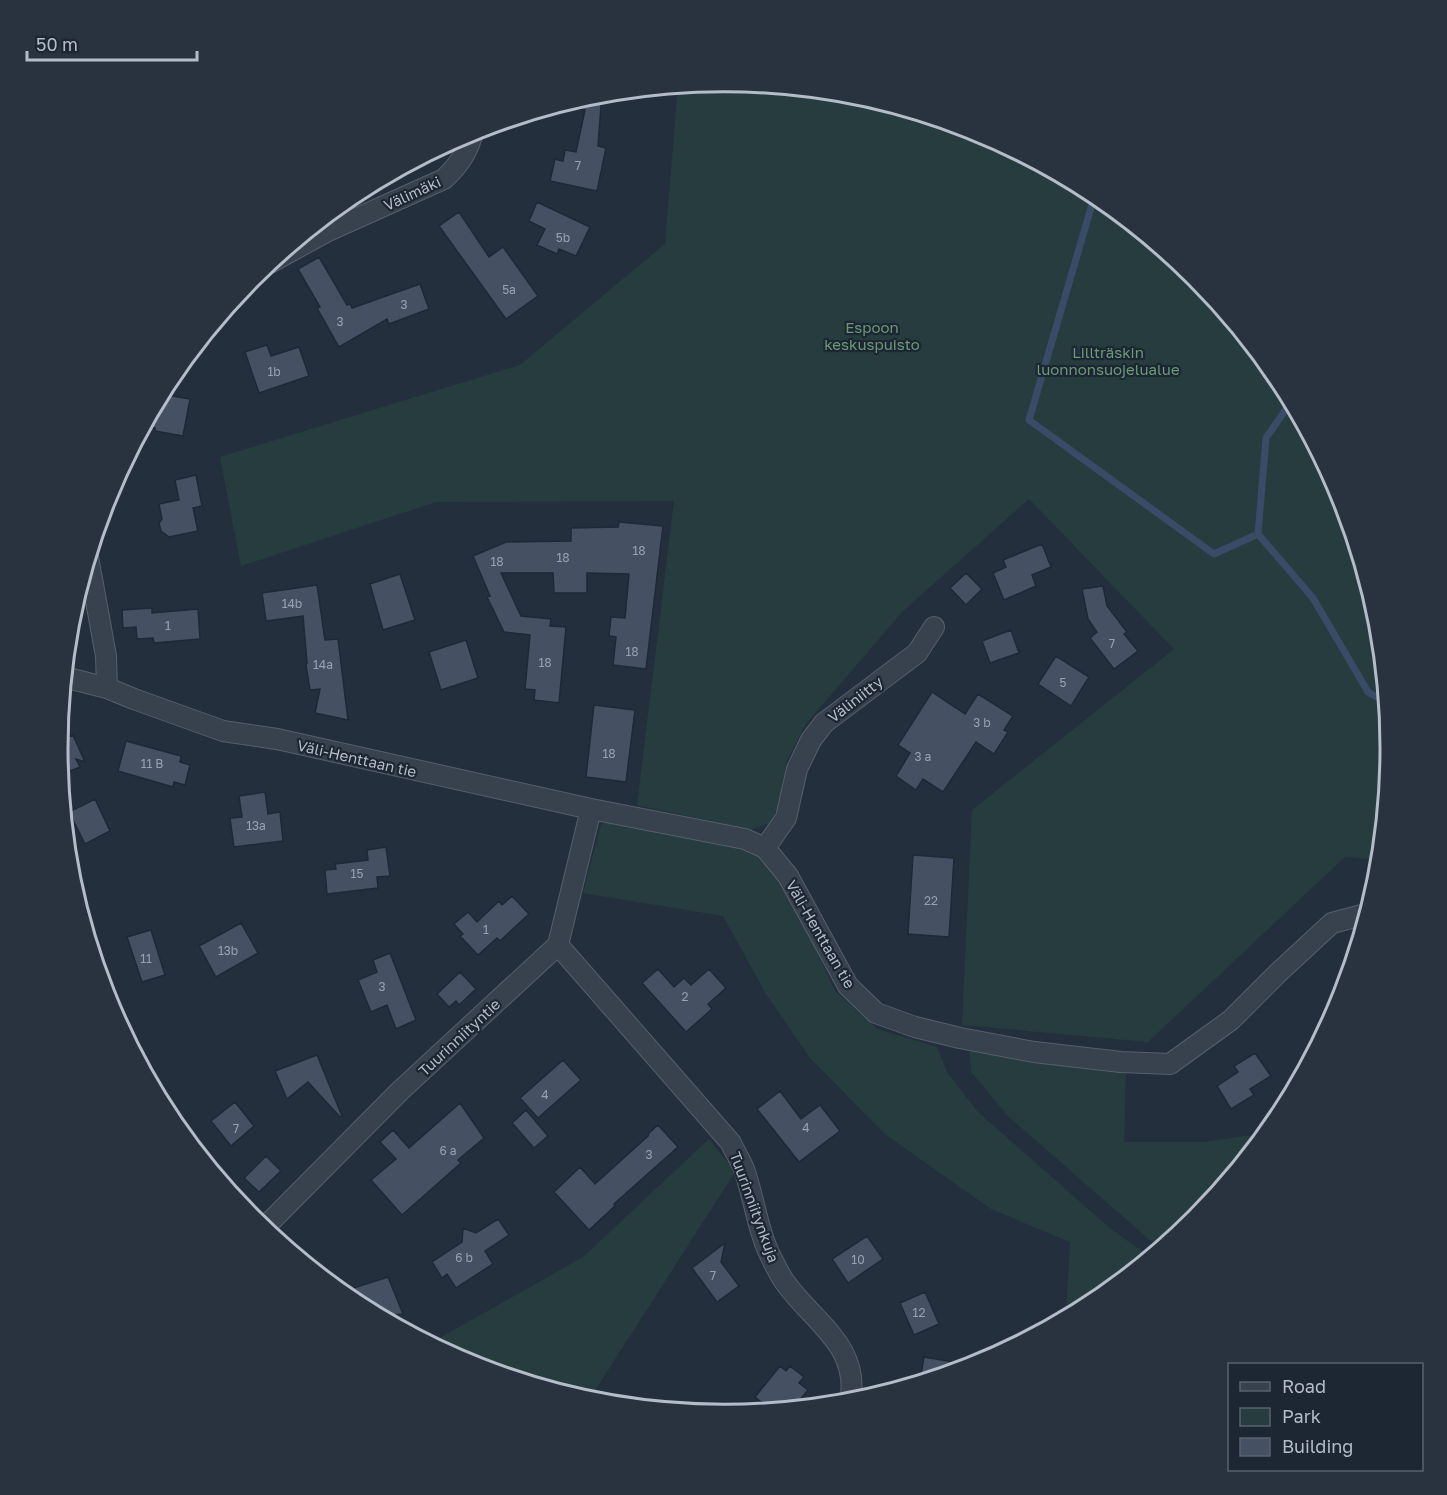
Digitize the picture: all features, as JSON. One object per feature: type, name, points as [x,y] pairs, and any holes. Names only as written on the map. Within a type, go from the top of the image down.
[{"type":"street","name":"Välimäki","points":[[301,245],[326,232],[444,179],[458,166],[470,142]]},
{"type":"street","points":[[91,574],[106,656],[108,688]]},
{"type":"street","name":"Väliniitty","points":[[765,848],[786,818],[797,769],[811,740],[824,723],[917,653],[934,627]]},
{"type":"street","name":"Väli-Henttaan tie","points":[[71,679],[108,688],[223,730],[277,739],[591,809],[745,839],[765,848],[789,876],[848,986],[876,1013],[915,1027],[1034,1052],[1121,1062],[1170,1064],[1231,1020],[1332,922],[1357,916]]},
{"type":"street","points":[[558,945],[591,809]]},
{"type":"street","name":"Tuurinniityntie","points":[[271,1221],[401,1090],[558,945]]},
{"type":"street","name":"Tuurinniitynkuja","points":[[558,945],[731,1143],[745,1172],[759,1228],[771,1259],[787,1285],[827,1328],[842,1350],[852,1380],[851,1391]]},
{"type":"green space","name":"Espoon keskuspuisto","points":[[724,92],[809,97],[851,104],[934,126],[975,141],[1052,179],[1123,227],[1156,254],[1217,315],[1269,383],[1312,457],[1345,537],[1367,620],[1378,705],[1380,748],[1378,790],[1370,859],[1345,857],[1148,1042],[962,1025],[972,810],[1174,649],[1029,499],[903,611],[806,724],[787,760],[779,804],[771,822],[752,830],[637,805],[674,501],[436,502],[241,566],[220,457],[520,365],[665,244],[677,93]]},
{"type":"green space","points":[[612,820],[731,844],[765,859],[793,900],[835,991],[877,1029],[937,1047],[947,1072],[978,1112],[1111,1229],[1143,1252],[1067,1306],[1070,1242],[991,1209],[886,1135],[810,1058],[766,994],[723,916],[583,893],[601,824]]},
{"type":"green space","points":[[969,1049],[997,1056],[1126,1069],[1124,1142],[1204,1142],[1253,1135],[1217,1180],[1153,1243],[1009,1117],[971,1072]]},
{"type":"green space","points":[[709,1139],[735,1172],[595,1391],[513,1369],[439,1339],[583,1257]]},
{"type":"building","points":[[601,103],[598,146],[606,148],[597,191],[550,181],[555,159],[563,161],[565,150],[576,152],[585,110],[578,108]]},
{"type":"building","points":[[537,202],[590,227],[576,256],[559,249],[557,254],[537,245],[545,229],[529,221]]},
{"type":"building","points":[[459,212],[489,257],[503,247],[538,296],[506,319],[439,226]]},
{"type":"building","points":[[319,257],[347,305],[350,304],[352,308],[420,284],[429,309],[389,324],[387,319],[339,347],[298,269]]},
{"type":"building","points":[[267,345],[271,356],[299,347],[309,376],[259,393],[245,352]]},
{"type":"building","points":[[170,396],[190,399],[183,436],[155,431],[155,428],[151,427]]},
{"type":"building","points":[[196,475],[202,506],[193,508],[198,531],[169,537],[161,531],[159,523],[162,519],[159,504],[179,500],[175,480]]},
{"type":"building","points":[[619,522],[663,526],[646,669],[613,665],[616,637],[609,636],[611,617],[625,618],[629,574],[587,573],[587,593],[554,593],[553,573],[501,573],[521,616],[551,619],[550,626],[566,627],[559,703],[534,700],[535,690],[525,689],[530,635],[504,632],[487,597],[490,596],[473,556],[506,542],[571,541],[571,528],[618,527]]},
{"type":"building","points":[[1042,544],[1051,567],[1032,575],[1036,586],[1004,600],[993,573],[1006,567],[1003,560]]},
{"type":"building","points":[[966,573],[982,589],[966,605],[950,588]]},
{"type":"building","points":[[400,574],[415,620],[383,630],[370,584]]},
{"type":"building","points":[[317,585],[325,640],[338,639],[348,720],[315,713],[320,689],[310,690],[303,616],[266,621],[262,593]]},
{"type":"building","points":[[1103,586],[1107,606],[1127,632],[1124,634],[1138,651],[1114,669],[1090,638],[1097,632],[1088,619],[1082,589]]},
{"type":"building","points":[[152,608],[152,613],[198,609],[200,639],[154,643],[153,638],[137,639],[136,627],[123,628],[122,610]]},
{"type":"building","points":[[1011,630],[1019,653],[990,663],[982,641]]},
{"type":"building","points":[[466,640],[478,678],[441,690],[429,652]]},
{"type":"building","points":[[1056,656],[1089,677],[1071,706],[1038,684]]},
{"type":"building","points":[[932,692],[965,714],[978,694],[1013,716],[1004,730],[1008,732],[994,754],[976,742],[943,792],[923,779],[916,790],[896,776],[910,753],[898,745]]},
{"type":"building","points":[[594,705],[635,710],[626,782],[586,777]]},
{"type":"building","points":[[73,735],[85,762],[76,759],[80,767],[69,772],[68,737]]},
{"type":"building","points":[[126,741],[181,756],[180,762],[190,765],[185,785],[174,782],[173,787],[118,771]]},
{"type":"building","points":[[265,792],[268,814],[280,812],[283,841],[234,847],[230,818],[242,817],[239,796]]},
{"type":"building","points":[[95,799],[110,831],[85,844],[72,817],[71,811]]},
{"type":"building","points":[[386,847],[390,876],[377,877],[378,888],[327,894],[325,870],[336,869],[335,864],[368,860],[367,850]]},
{"type":"building","points":[[913,855],[954,858],[949,937],[908,934]]},
{"type":"building","points":[[512,896],[529,914],[500,941],[497,938],[478,955],[460,936],[463,934],[454,924],[468,912],[477,922],[499,901],[502,905]]},
{"type":"building","points":[[241,923],[258,953],[216,977],[199,946]]},
{"type":"building","points":[[151,930],[165,975],[142,982],[127,937]]},
{"type":"building","points":[[390,953],[416,1020],[396,1029],[387,1005],[371,1012],[358,980],[377,972],[373,960]]},
{"type":"building","points":[[658,969],[674,987],[684,978],[691,985],[709,969],[726,988],[708,1004],[712,1009],[686,1032],[642,983]]},
{"type":"building","points":[[460,972],[476,989],[459,1005],[456,1001],[449,1007],[437,994]]},
{"type":"building","points":[[1255,1053],[1271,1076],[1250,1089],[1254,1095],[1231,1109],[1217,1086],[1238,1072],[1234,1066]]},
{"type":"building","points":[[317,1055],[342,1116],[340,1117],[308,1082],[287,1099],[275,1071]]},
{"type":"building","points":[[563,1060],[581,1080],[538,1118],[520,1098]]},
{"type":"building","points":[[780,1091],[801,1119],[820,1105],[840,1131],[799,1162],[757,1109]]},
{"type":"building","points":[[235,1102],[254,1126],[231,1146],[211,1121]]},
{"type":"building","points":[[460,1103],[484,1138],[458,1160],[461,1163],[402,1215],[371,1180],[396,1159],[380,1142],[393,1130],[409,1148]]},
{"type":"building","points":[[526,1110],[548,1136],[534,1148],[512,1123]]},
{"type":"building","points":[[658,1125],[678,1147],[614,1204],[615,1206],[589,1230],[554,1192],[580,1167],[595,1184]]},
{"type":"building","points":[[266,1156],[281,1171],[259,1192],[244,1178]]},
{"type":"building","points":[[498,1219],[509,1235],[485,1251],[493,1264],[456,1288],[447,1274],[442,1278],[432,1262],[462,1242],[463,1228],[476,1233]]},
{"type":"building","points":[[867,1236],[883,1259],[848,1283],[832,1259]]},
{"type":"building","points":[[725,1243],[721,1262],[739,1286],[717,1302],[692,1268]]},
{"type":"building","points":[[388,1277],[403,1314],[393,1315],[352,1288]]},
{"type":"building","points":[[925,1292],[939,1324],[914,1335],[900,1303]]},
{"type":"building","points":[[924,1357],[953,1362],[934,1369],[921,1373]]},
{"type":"building","points":[[780,1366],[786,1371],[790,1366],[804,1377],[799,1383],[808,1390],[801,1399],[762,1402],[755,1397]]},
{"type":"waterway","points":[[1092,205],[1029,420],[1214,554],[1258,534]]},
{"type":"waterway","points":[[1286,410],[1266,438],[1258,534],[1313,598],[1368,692],[1377,697]]},
{"type":"park label","name":"Lillträskin luonnonsuojelualue","points":[[1108,360]]}]
